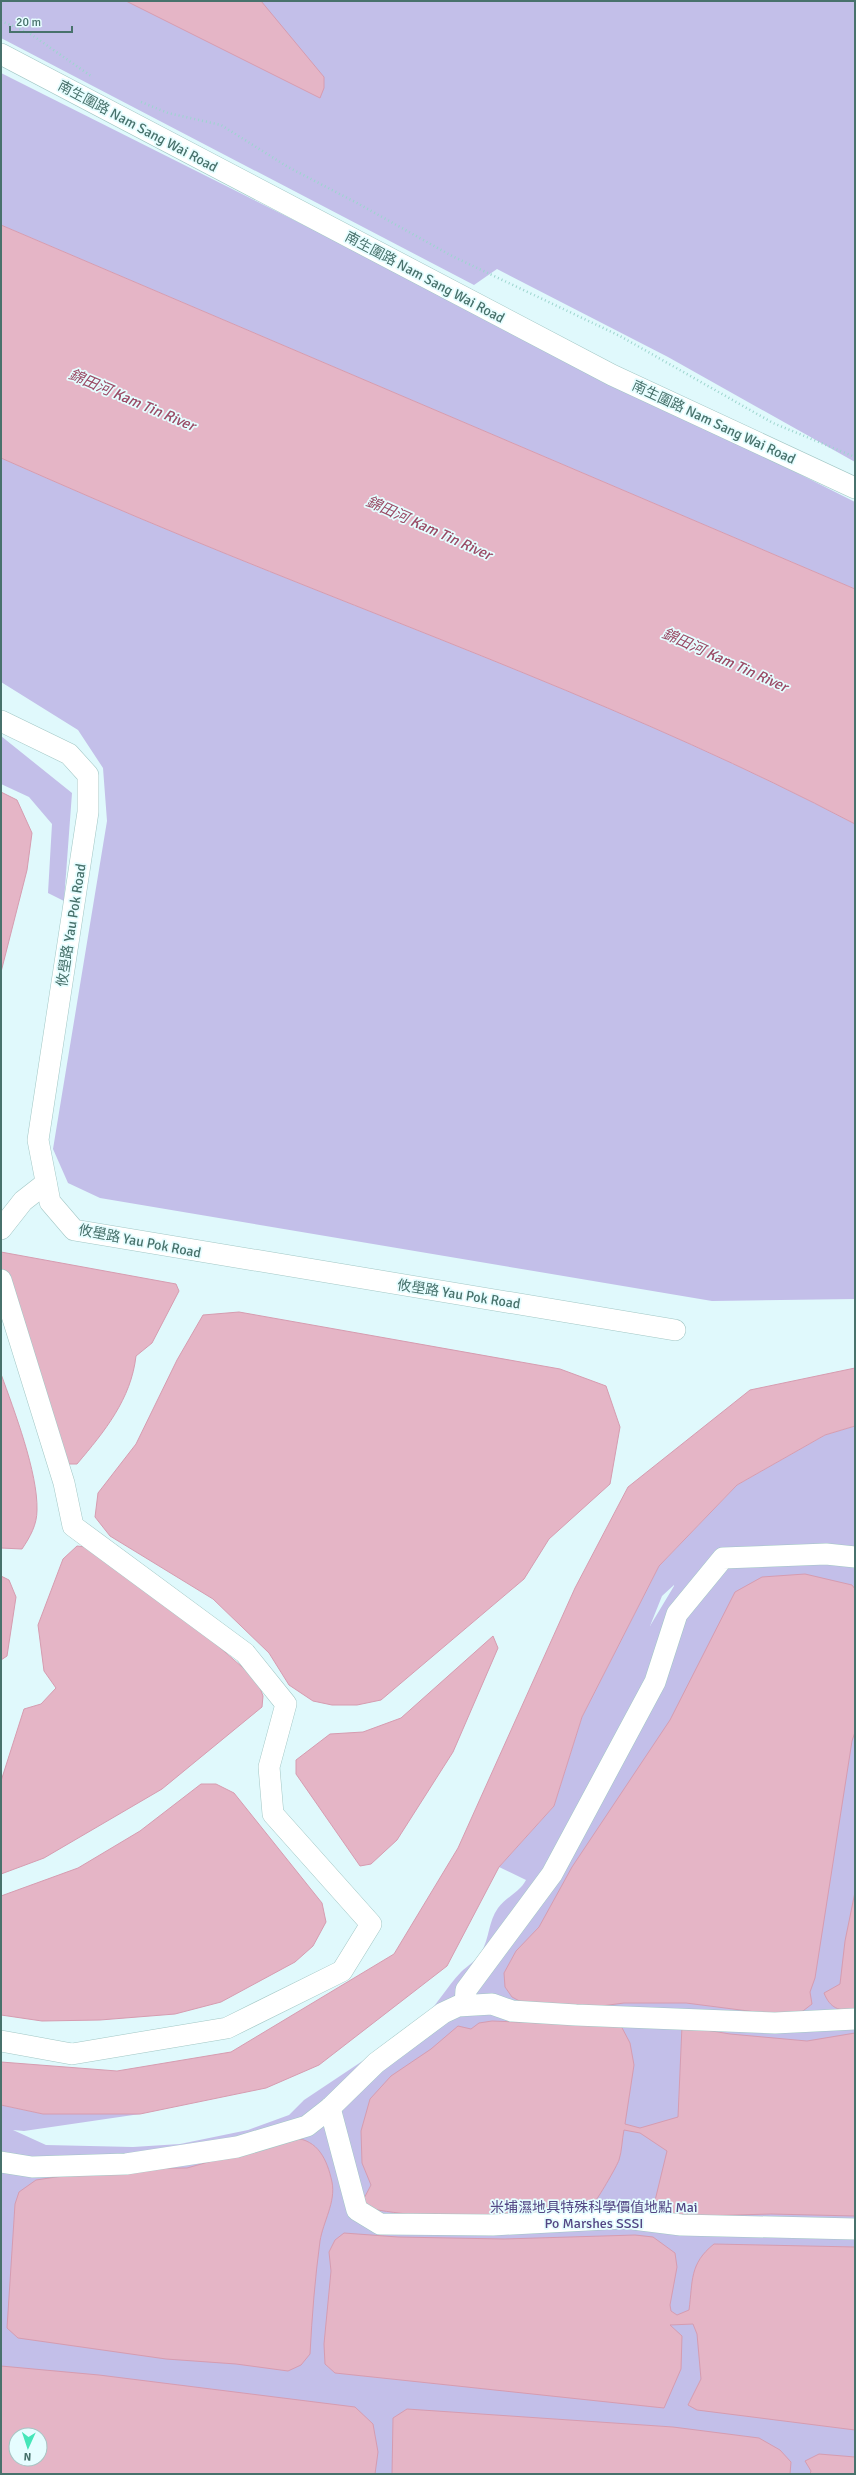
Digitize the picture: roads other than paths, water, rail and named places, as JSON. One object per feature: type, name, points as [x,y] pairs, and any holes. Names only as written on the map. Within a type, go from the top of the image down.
[{"type":"street","name":"南生圍路 Nam Sang Wai Road","points":[[1,54],[612,375],[855,488]]},
{"type":"street","name":"攸壆路 Yau Pok Road","points":[[1,721],[68,754],[88,775],[88,812],[38,1140],[50,1202],[74,1230],[675,1330]]},
{"type":"street","points":[[1,1229],[23,1201],[46,1183]]},
{"type":"street","points":[[1,1280],[64,1483],[73,1526],[245,1653],[286,1704],[269,1767],[273,1814],[371,1924],[342,1971],[227,2028],[72,2054],[1,2042]]},
{"type":"street","points":[[465,2006],[466,1990],[552,1874],[622,1746],[655,1682],[677,1614],[723,1558],[826,1554],[855,1557]]},
{"type":"street","points":[[1,2162],[32,2167],[126,2164],[237,2147],[307,2126],[330,2108],[376,2063],[444,2013],[465,2006],[492,2004],[512,2011],[775,2023],[855,2020]]},
{"type":"street","points":[[330,2108],[358,2210],[380,2224],[493,2225],[625,2218],[681,2224],[855,2229]]},
{"type":"water","points":[[126,1],[261,1],[324,77],[324,88],[320,98]]},
{"type":"water","name":"錦田河 Kam Tin River","points":[[1,225],[855,589],[855,824],[774,783],[608,708],[185,537],[1,458]]},
{"type":"water","points":[[1,792],[17,800],[32,833],[27,870],[1,972]]},
{"type":"water","points":[[1,1252],[176,1284],[179,1291],[152,1343],[136,1356],[129,1386],[115,1414],[107,1427],[77,1464],[61,1464],[1,1287]]},
{"type":"water","points":[[239,1312],[560,1369],[606,1386],[620,1427],[610,1484],[549,1539],[524,1579],[381,1700],[357,1705],[332,1705],[313,1701],[289,1685],[269,1653],[213,1599],[110,1536],[95,1517],[98,1493],[136,1444],[177,1360],[203,1315]]},
{"type":"water","points":[[855,1368],[855,1426],[825,1435],[737,1485],[659,1566],[582,1717],[554,1806],[499,1867],[447,1966],[319,2065],[266,2088],[140,2114],[43,2114],[1,2105],[1,2062],[117,2071],[231,2052],[394,1954],[458,1848],[575,1588],[628,1487],[750,1390]]},
{"type":"water","points":[[1,1374],[24,1442],[34,1478],[37,1510],[36,1521],[22,1549],[1,1548]]},
{"type":"water","points":[[77,1546],[86,1547],[202,1632],[257,1680],[263,1696],[262,1707],[162,1789],[44,1858],[1,1874],[1,1781],[24,1709],[41,1704],[56,1688],[44,1671],[38,1625],[63,1559]]},
{"type":"water","points":[[805,1574],[852,1585],[855,1589],[855,1732],[852,1741],[815,1978],[810,1992],[812,2004],[795,2017],[686,2003],[624,2003],[564,2011],[529,2006],[512,1997],[505,1987],[504,1973],[516,1951],[539,1927],[572,1867],[670,1720],[735,1592],[762,1577]]},
{"type":"water","points":[[1,1576],[9,1580],[16,1597],[7,1656],[1,1660]]},
{"type":"water","points":[[493,1636],[498,1648],[453,1752],[397,1840],[371,1864],[360,1866],[296,1774],[296,1760],[330,1734],[363,1732],[401,1718]]},
{"type":"water","points":[[201,1784],[216,1784],[234,1793],[322,1903],[326,1922],[313,1946],[295,1962],[221,2002],[175,2014],[100,2020],[42,2021],[1,2015],[1,1896],[78,1868],[140,1831]]},
{"type":"water","points":[[855,1892],[855,2009],[844,2010],[836,2008],[832,2005],[824,1993],[840,1984],[845,1941]]},
{"type":"water","points":[[492,2021],[567,2024],[619,2022],[630,2043],[634,2065],[625,2124],[640,2128],[678,2117],[682,2026],[730,2034],[807,2041],[855,2033],[855,2216],[771,2214],[665,2217],[652,2213],[667,2151],[640,2133],[624,2130],[620,2156],[612,2174],[596,2200],[580,2209],[553,2215],[519,2218],[482,2218],[409,2214],[360,2206],[371,2185],[362,2163],[361,2131],[370,2099],[391,2076],[431,2049],[458,2026],[471,2029],[479,2023]]},
{"type":"water","points":[[294,2138],[309,2142],[320,2152],[330,2174],[333,2189],[331,2204],[320,2241],[310,2354],[301,2365],[288,2371],[236,2364],[166,2359],[18,2338],[7,2328],[15,2204],[19,2192],[36,2180],[109,2169],[187,2168]]},
{"type":"water","points":[[344,2233],[398,2237],[504,2239],[635,2235],[653,2237],[675,2253],[677,2267],[670,2305],[671,2311],[677,2315],[689,2310],[692,2282],[696,2266],[706,2251],[714,2244],[855,2247],[855,2430],[697,2410],[688,2405],[701,2379],[697,2334],[693,2324],[670,2325],[682,2336],[681,2369],[664,2408],[335,2373],[325,2364],[324,2344],[331,2271],[329,2252],[335,2240]]},
{"type":"water","points":[[1,2366],[99,2375],[355,2407],[373,2424],[378,2452],[375,2474],[1,2474]]},
{"type":"water","points":[[407,2409],[673,2427],[759,2438],[780,2450],[791,2462],[790,2474],[392,2474],[393,2418]]},
{"type":"water","points":[[819,2454],[855,2457],[855,2474],[810,2474],[811,2471],[805,2461]]},
{"type":"park label","name":"米埔濕地具特殊科學價值地點 Mai Po Marshes SSSI","points":[[594,2216]]}]
